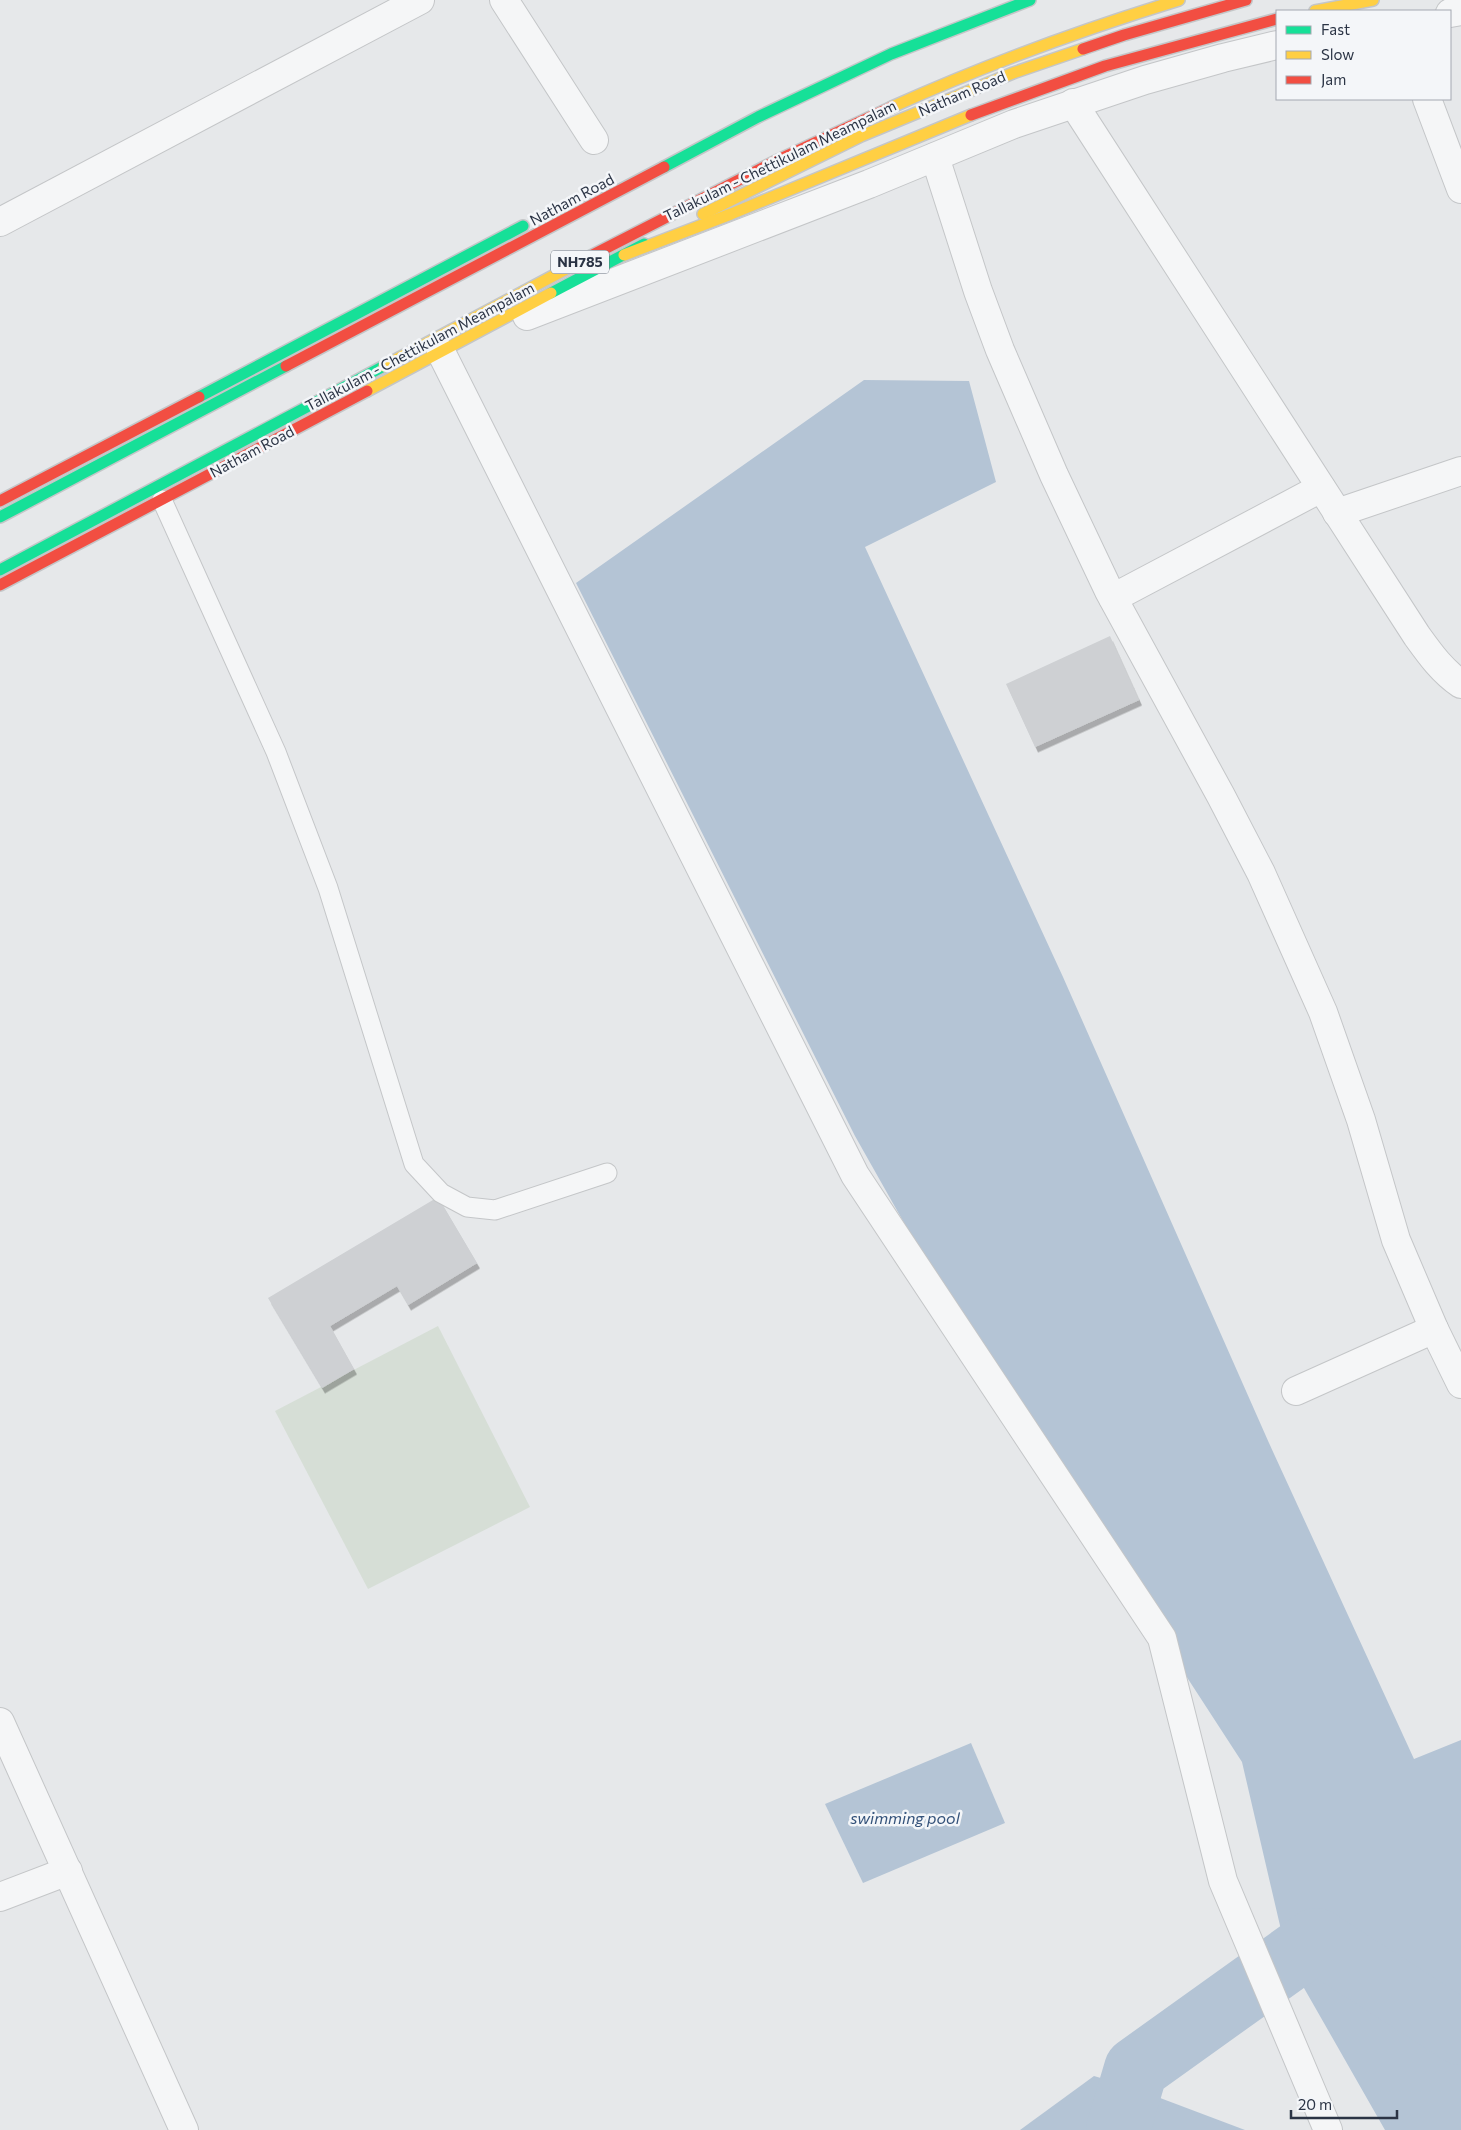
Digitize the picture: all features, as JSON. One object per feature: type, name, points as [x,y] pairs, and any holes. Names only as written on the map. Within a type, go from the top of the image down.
[{"type":"main road","name":"NH785","points":[[0,517],[758,117],[891,54],[1030,0]]},
{"type":"main road","name":"Tallakulam - Chettikulam Meampalam","points":[[0,570],[649,226],[842,128],[895,103],[1030,49],[1086,28],[1179,0]]},
{"type":"main road","name":"Natham Road","points":[[0,586],[624,255],[861,136],[1013,72],[1124,34],[1246,0]]},
{"type":"main road","points":[[1320,10],[1372,0]]},
{"type":"main road","points":[[624,255],[757,204],[973,113],[1050,84],[1118,61],[1276,20]]},
{"type":"main road","points":[[870,51],[898,39]]},
{"type":"main road","name":"Natham Road","points":[[0,501],[532,221]]},
{"type":"street","points":[[0,222],[420,0]]},
{"type":"street","points":[[504,0],[594,140]]},
{"type":"street","points":[[1276,45],[1191,66],[1073,103],[1014,124],[807,209],[450,347],[855,1175],[1162,1638],[1223,1881],[1328,2130]]},
{"type":"street","points":[[1427,100],[1461,189]]},
{"type":"street","points":[[1073,103],[1417,636],[1437,663],[1448,675],[1461,684]]},
{"type":"street","points":[[934,157],[978,291],[1016,389],[1083,539],[1261,873],[1323,1012],[1361,1120],[1396,1240],[1434,1329],[1461,1384]]},
{"type":"street","points":[[1337,513],[1461,471]]},
{"type":"street","points":[[1113,598],[1320,488]]},
{"type":"street","points":[[1296,1391],[1434,1329]]},
{"type":"street","points":[[0,1722],[184,2130]]},
{"type":"street","points":[[0,1897],[68,1871]]},
{"type":"lane","points":[[162,500],[280,761],[328,888],[414,1164],[441,1193],[467,1207],[495,1210],[607,1172]]},
{"type":"shaded area","points":[[438,1326],[530,1507],[368,1589],[275,1411]]},
{"type":"water","points":[[864,380],[969,381],[996,482],[865,547],[1063,977],[1269,1443],[1414,1759],[1461,1740],[1461,2130],[1385,2130],[1288,1960],[1242,1762],[986,1368],[855,1136],[576,583]]},
{"type":"water","name":"swimming pool","points":[[971,1743],[1005,1823],[863,1883],[825,1804]]},
{"type":"water","points":[[1094,2076],[1131,2087],[1245,2130],[1020,2130]]},
{"type":"building","points":[[1110,636],[1139,700],[1035,747],[1006,684]]},
{"type":"building","points":[[438,1197],[477,1263],[408,1305],[397,1286],[330,1326],[354,1369],[322,1388],[268,1298]]},
{"type":"waterway","points":[[1118,2130],[1136,2069],[1316,1940],[1461,2033]]},
{"type":"traffic: fast","points":[[664,167],[758,117],[891,54],[1030,0]]},
{"type":"traffic: fast","points":[[199,397],[523,226]]},
{"type":"traffic: fast","points":[[551,293],[644,244]]},
{"type":"traffic: fast","points":[[0,517],[286,366]]},
{"type":"traffic: fast","points":[[0,570],[384,366]]},
{"type":"traffic: slow","points":[[892,107],[1034,49],[1106,23],[1179,0]]},
{"type":"traffic: slow","points":[[1320,10],[1373,0]]},
{"type":"traffic: slow","points":[[703,214],[861,136],[1013,73],[1083,49]]},
{"type":"traffic: slow","points":[[624,255],[731,214],[971,115]]},
{"type":"traffic: slow","points":[[384,366],[583,260]]},
{"type":"traffic: slow","points":[[367,391],[551,293]]},
{"type":"traffic: jam","points":[[1083,49],[1124,35],[1246,0]]},
{"type":"traffic: jam","points":[[971,115],[1105,66],[1276,19]]},
{"type":"traffic: jam","points":[[583,260],[778,160],[892,107]]},
{"type":"traffic: jam","points":[[286,366],[664,167]]},
{"type":"traffic: jam","points":[[0,585],[367,391]]},
{"type":"traffic: jam","points":[[0,501],[199,397]]}]
